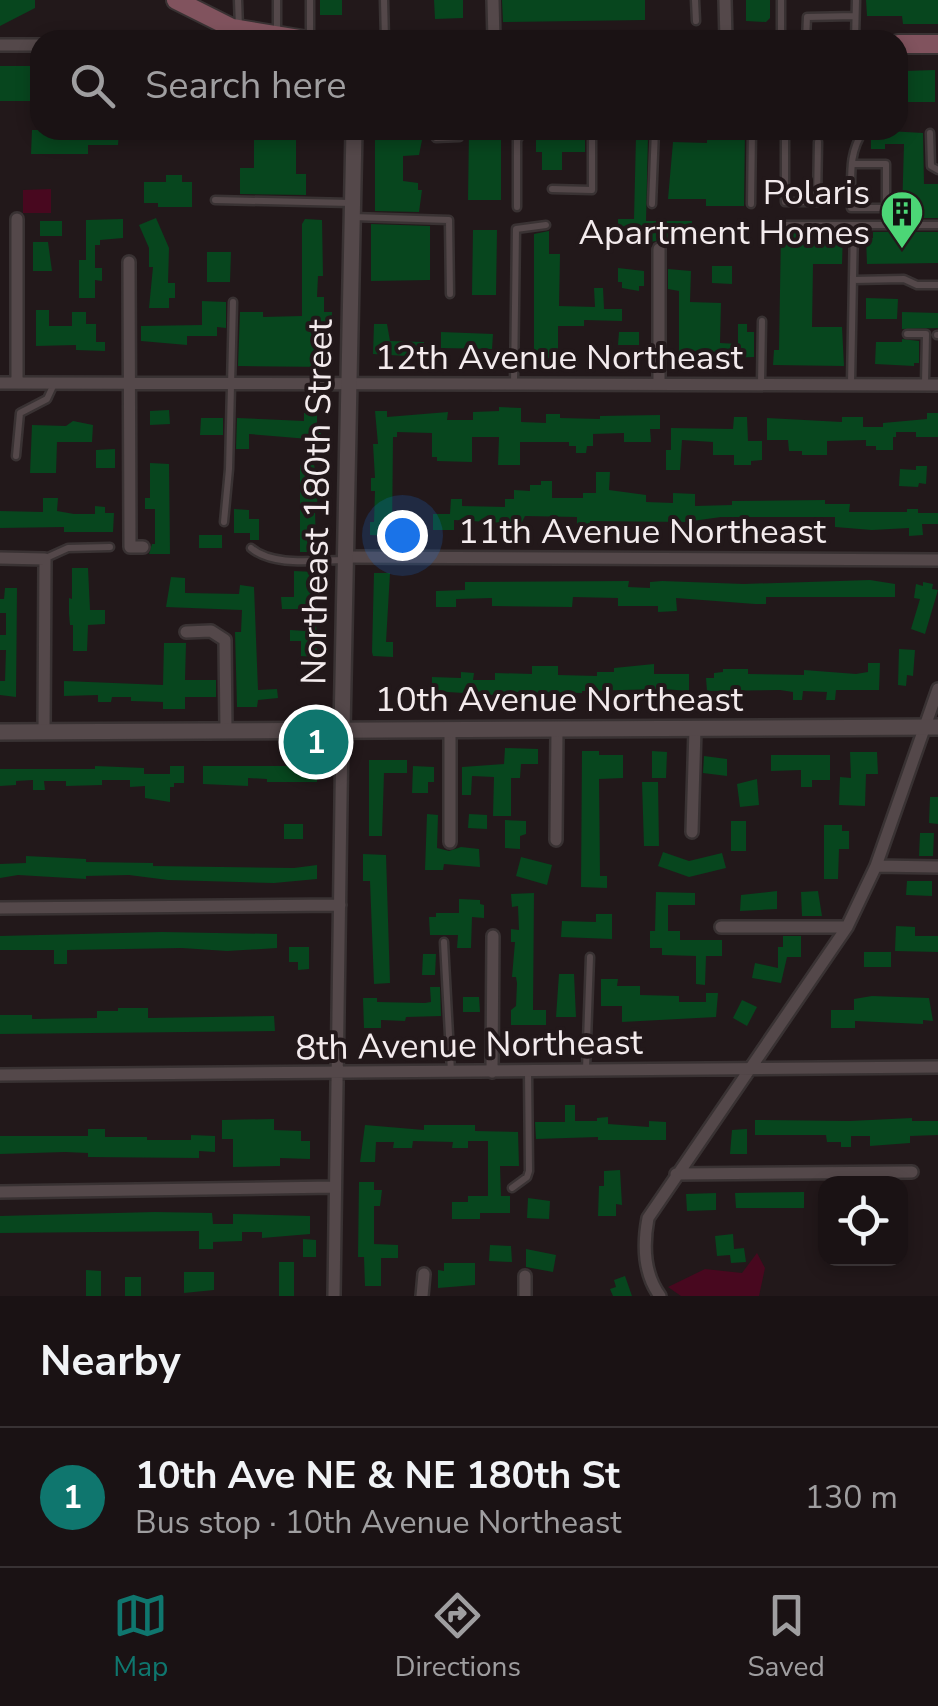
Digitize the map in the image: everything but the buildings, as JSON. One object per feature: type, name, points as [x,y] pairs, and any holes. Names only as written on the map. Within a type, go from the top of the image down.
[{"type":"main road","points":[[176,0],[199,5],[241,30]]},
{"type":"main road","points":[[908,44],[938,44]]},
{"type":"street","points":[[493,0],[494,30]]},
{"type":"street","points":[[725,0],[726,30]]},
{"type":"street","points":[[0,45],[30,45]]},
{"type":"street","name":"Northeast 180th Street","points":[[334,1296],[354,140]]},
{"type":"street","points":[[17,219],[17,383]]},
{"type":"street","points":[[659,249],[659,384]]},
{"type":"street","points":[[129,262],[136,547]]},
{"type":"street","name":"12th Avenue Northeast","points":[[0,383],[932,384]]},
{"type":"street","points":[[0,558],[45,559],[44,732]]},
{"type":"street","name":"11th Avenue Northeast","points":[[345,558],[938,560]]},
{"type":"street","points":[[186,632],[211,632],[225,640],[226,731]]},
{"type":"street","points":[[660,1296],[647,1270],[644,1235],[648,1218],[847,927],[932,727],[938,690]]},
{"type":"street","name":"10th Avenue Northeast","points":[[0,732],[932,727]]},
{"type":"street","points":[[692,832],[695,729]]},
{"type":"street","points":[[450,730],[450,842]]},
{"type":"street","points":[[556,840],[557,730]]},
{"type":"street","points":[[876,866],[938,867]]},
{"type":"street","points":[[0,908],[340,905]]},
{"type":"street","points":[[721,927],[847,927]]},
{"type":"street","points":[[492,1072],[493,936]]},
{"type":"street","name":"8th Avenue Northeast","points":[[0,1075],[938,1067]]},
{"type":"street","points":[[676,1174],[912,1172]]},
{"type":"street","points":[[0,1192],[335,1188]]},
{"type":"street","points":[[422,1296],[424,1274]]},
{"type":"street","points":[[525,1276],[525,1296]]},
{"type":"lane","points":[[236,29],[238,0]]},
{"type":"lane","points":[[277,0],[283,30]]},
{"type":"lane","points":[[289,30],[310,0]]},
{"type":"lane","points":[[384,0],[385,30]]},
{"type":"lane","points":[[695,0],[696,20]]},
{"type":"lane","points":[[781,0],[781,30]]},
{"type":"lane","points":[[854,30],[856,0]]},
{"type":"lane","points":[[806,30],[807,17],[855,16]]},
{"type":"lane","points":[[930,133],[930,166],[938,170]]},
{"type":"lane","points":[[517,140],[517,207]]},
{"type":"lane","points":[[552,190],[592,190],[592,140]]},
{"type":"lane","points":[[652,204],[655,140]]},
{"type":"lane","points":[[752,140],[752,204]]},
{"type":"lane","points":[[785,140],[785,202],[817,202],[818,142]]},
{"type":"lane","points":[[852,164],[886,164],[886,208],[852,208],[852,164],[857,140]]},
{"type":"lane","points":[[215,200],[449,220],[450,294]]},
{"type":"lane","points":[[514,384],[516,230],[546,225]]},
{"type":"lane","points":[[785,225],[938,225]]},
{"type":"lane","points":[[851,384],[854,225]]},
{"type":"lane","points":[[853,280],[904,279],[918,285],[938,285]]},
{"type":"lane","points":[[224,522],[233,302]]},
{"type":"lane","points":[[761,384],[762,321]]},
{"type":"lane","points":[[906,334],[926,334],[932,384]]},
{"type":"lane","points":[[16,456],[20,413],[47,398],[54,383]]},
{"type":"lane","points":[[45,559],[68,548],[110,547]]},
{"type":"lane","points":[[251,548],[262,556],[276,558],[345,558]]},
{"type":"lane","points":[[444,942],[450,1073]]},
{"type":"lane","points":[[586,1070],[590,957]]},
{"type":"lane","points":[[512,1188],[527,1177],[528,1171],[528,1072]]},
{"type":"shaded area","points":[[51,189],[51,213],[23,213],[23,190]]},
{"type":"shaded area","points":[[757,1253],[765,1268],[759,1296],[681,1296],[668,1287],[705,1269],[742,1273]]},
{"type":"place","name":"Polaris Apartment Homes","points":[[902,250]]},
{"type":"place","name":"10th Ave NE & NE 180th St","points":[[316,742]]}]
